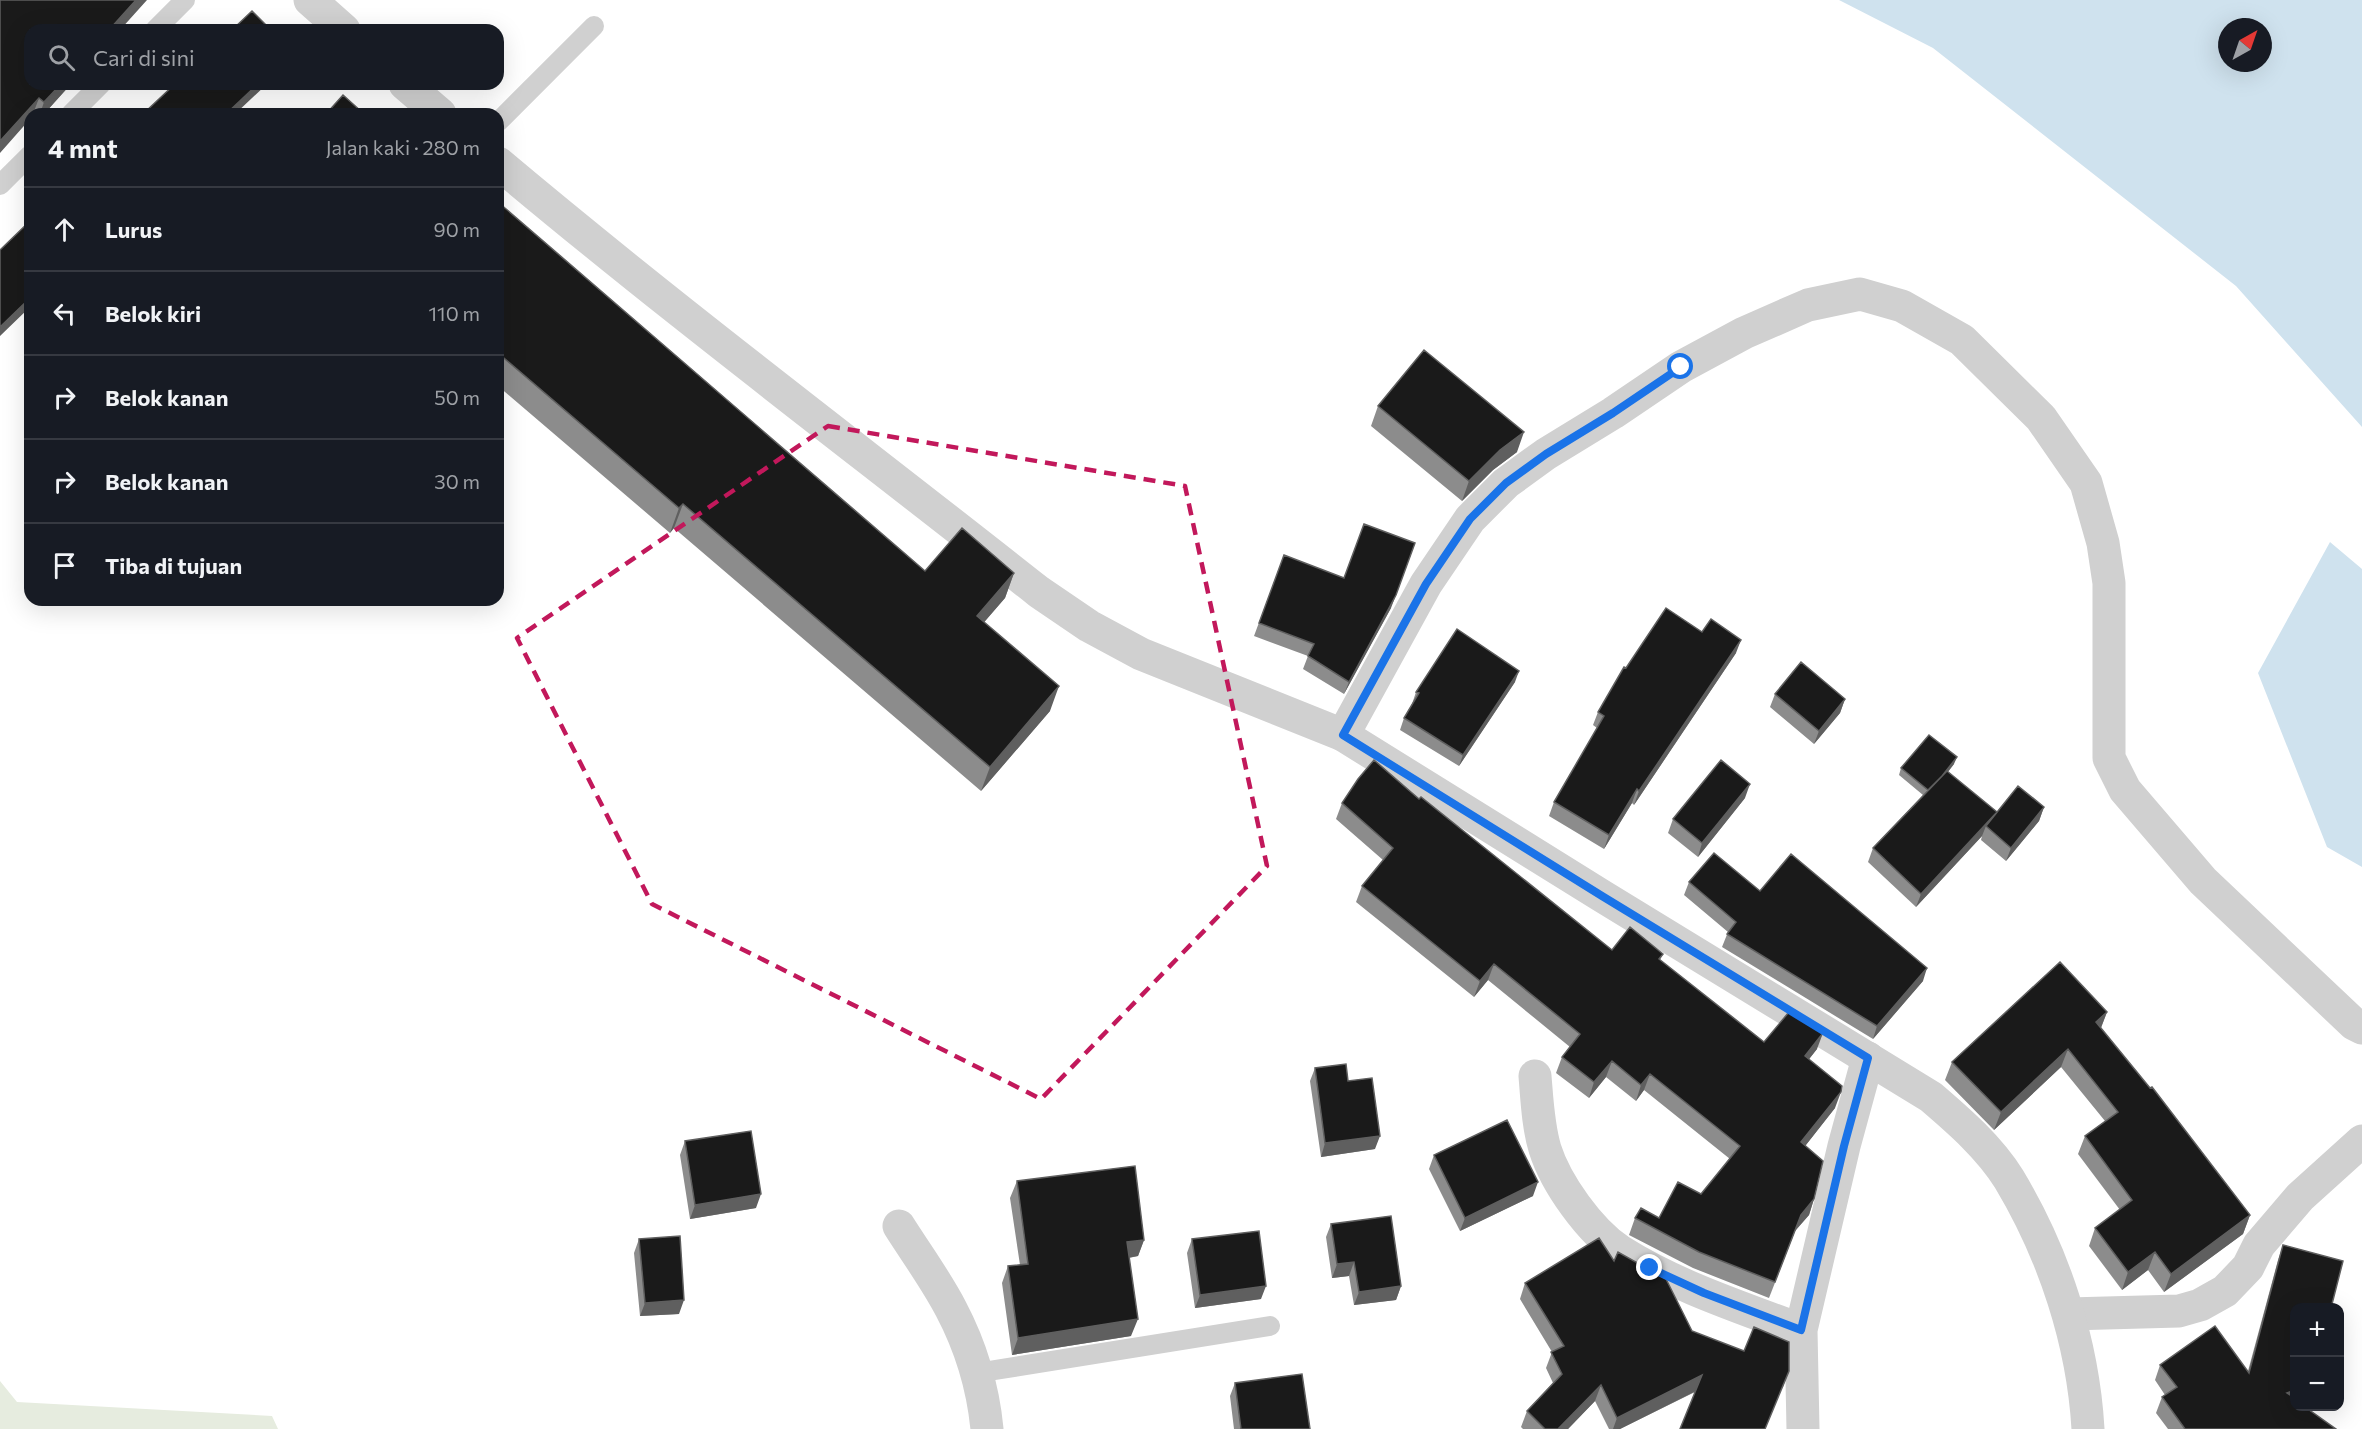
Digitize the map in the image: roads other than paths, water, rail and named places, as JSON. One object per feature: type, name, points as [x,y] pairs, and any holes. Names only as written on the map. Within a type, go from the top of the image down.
[{"type":"street","points":[[310,0],[337,24]]},
{"type":"street","points":[[412,90],[433,108]]},
{"type":"street","points":[[504,168],[605,253],[714,339],[1039,592],[1089,626],[1141,654],[1343,735],[1931,1097],[1970,1130],[2008,1178],[2036,1234],[2069,1314],[2087,1409],[2088,1429]]},
{"type":"street","points":[[1343,735],[1426,584],[1470,519],[1506,483],[1546,454],[1681,367],[1744,333],[1808,305],[1860,294],[1902,306],[1962,340],[2041,418],[2086,483],[2103,543],[2109,583],[2109,758],[2125,790],[2203,881],[2354,1024],[2362,1028]]},
{"type":"street","points":[[1803,1429],[1801,1330],[1844,1146],[1868,1058]]},
{"type":"street","points":[[1535,1076],[1545,1149],[1563,1188],[1593,1227],[1618,1250],[1650,1268],[1704,1293],[1801,1330]]},
{"type":"street","points":[[2069,1314],[2179,1311],[2200,1305],[2225,1291],[2248,1267],[2259,1245],[2300,1197],[2362,1141]]},
{"type":"street","points":[[898,1226],[951,1309],[975,1373],[985,1409],[987,1429]]},
{"type":"lane","points":[[161,24],[185,0]]},
{"type":"lane","points":[[504,116],[594,26]]},
{"type":"lane","points":[[77,108],[95,90]]},
{"type":"lane","points":[[0,185],[24,161]]},
{"type":"lane","points":[[975,1373],[1270,1326]]},
{"type":"water","points":[[1839,0],[2362,0],[2362,427],[2236,286],[1933,48]]},
{"type":"water","points":[[2330,542],[2362,569],[2362,867],[2327,847],[2258,673]]}]
